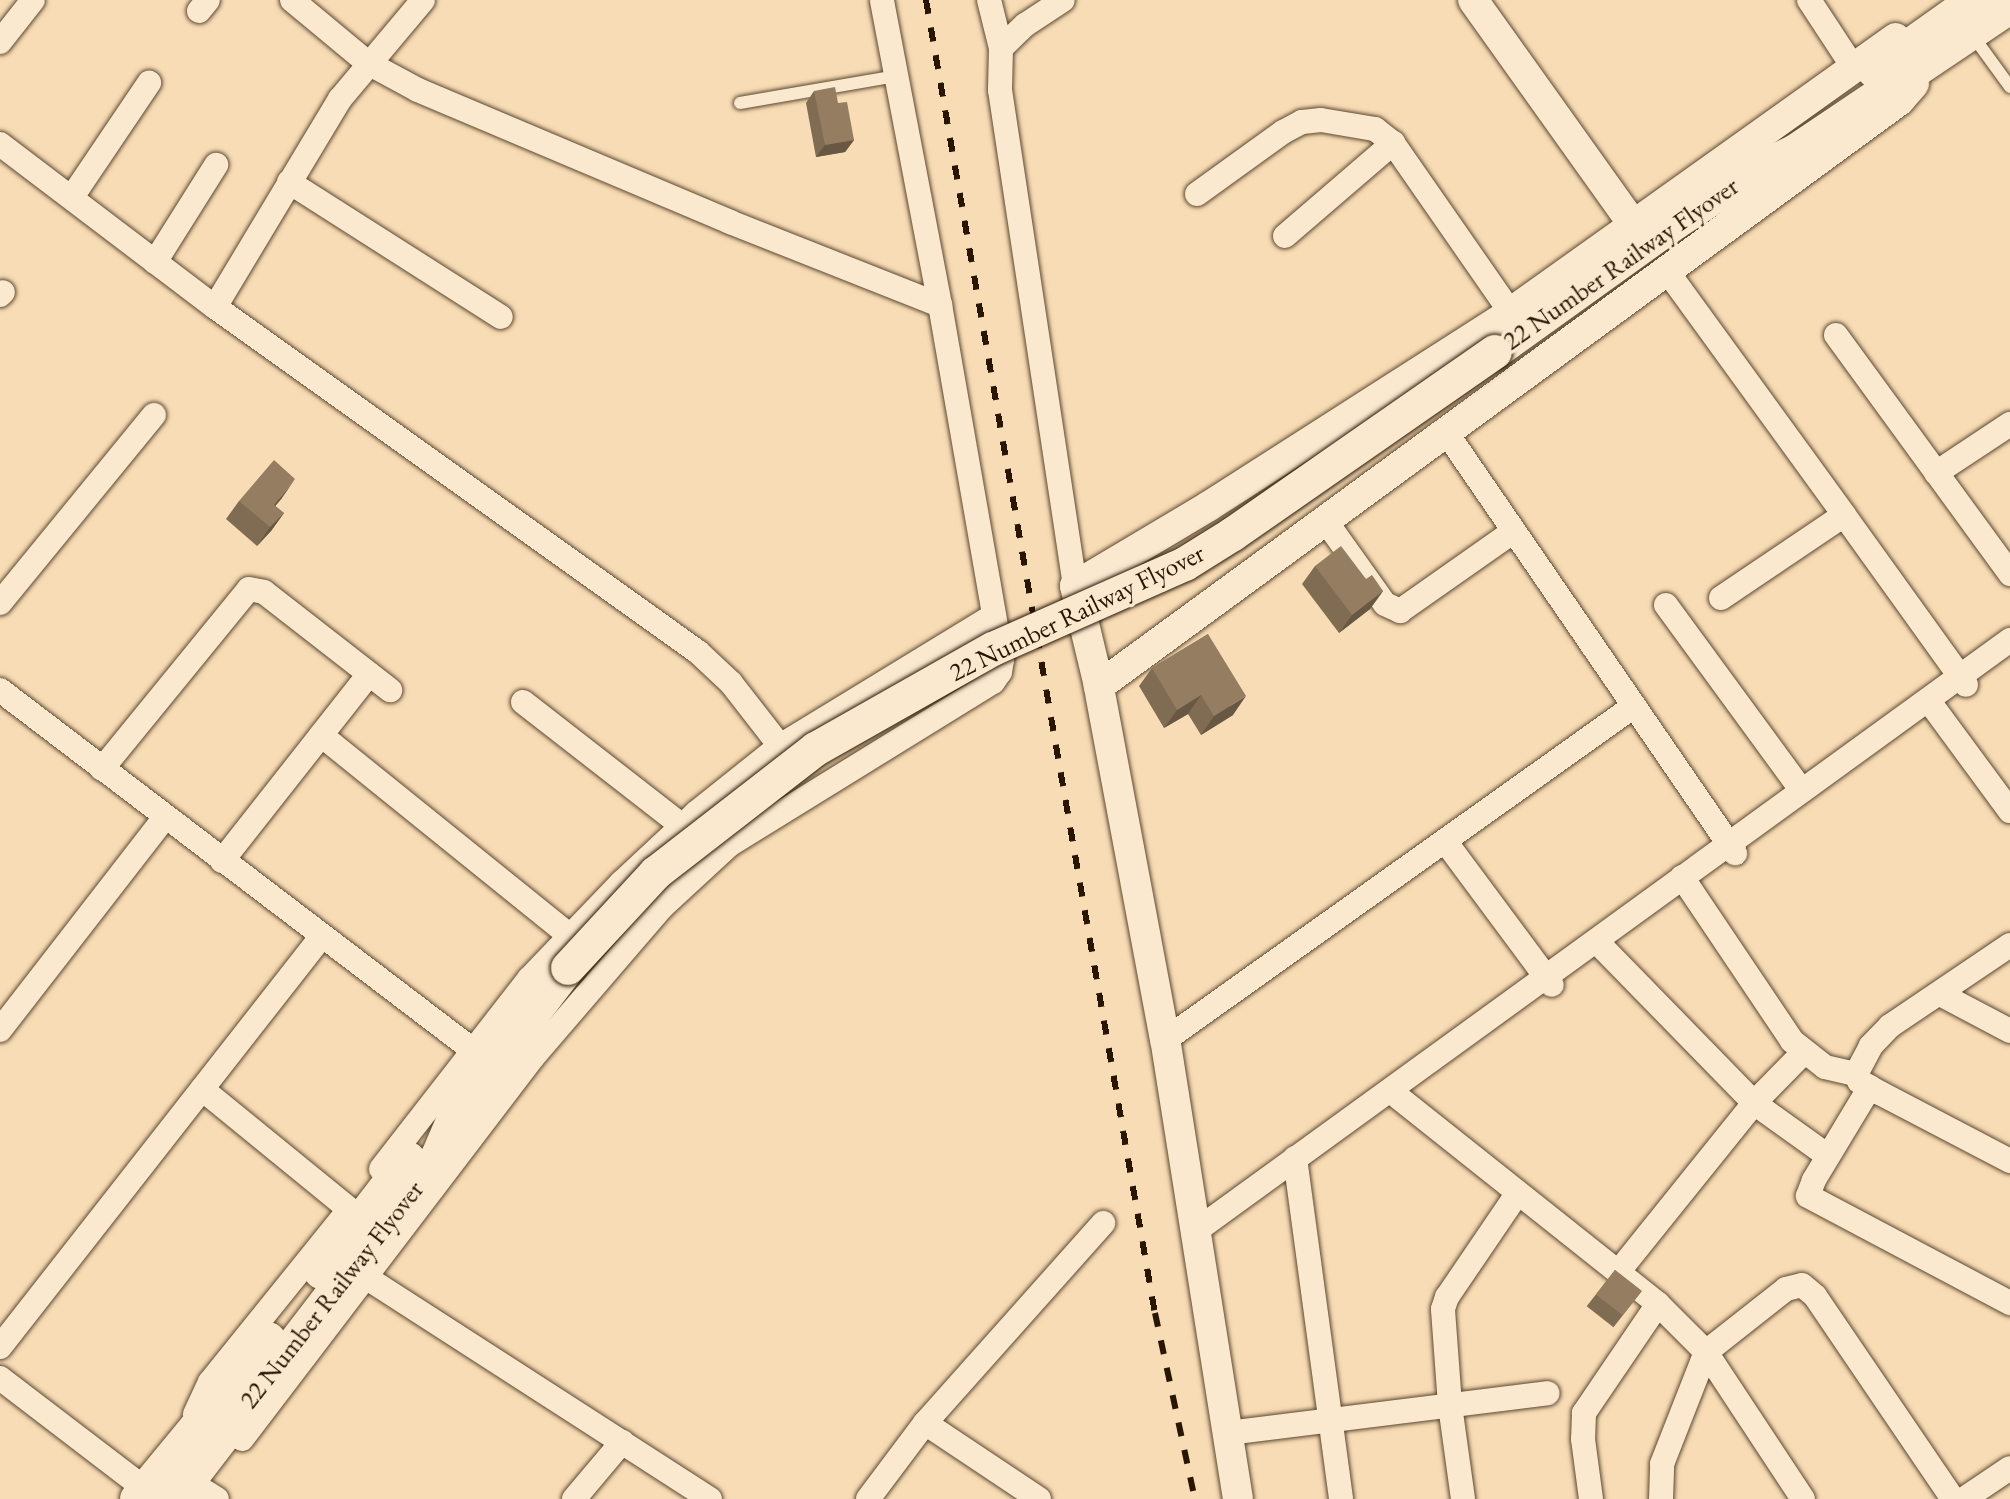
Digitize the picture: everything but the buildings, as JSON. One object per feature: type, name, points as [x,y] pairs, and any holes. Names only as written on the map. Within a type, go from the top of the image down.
[{"type":"main road","name":"22 Number Railway Flyover","points":[[176,1489],[438,1156],[456,1114],[569,952],[656,873],[816,749],[993,649],[1185,564],[1495,352],[1676,222],[1754,171],[1794,152],[1951,22],[2010,7]]},
{"type":"main road","name":"22 Number Railway Flyover","points":[[176,1489],[190,1432],[302,1300],[362,1216],[426,1137],[456,1114]]},
{"type":"street","points":[[0,42],[33,0]]},
{"type":"street","points":[[292,0],[368,63],[510,131],[940,305]]},
{"type":"street","points":[[215,307],[289,182],[368,63],[423,0]]},
{"type":"street","points":[[0,1378],[176,1489],[224,1456],[237,1445],[367,1278],[533,1057],[663,906],[729,845],[993,682],[1000,672],[1002,660],[940,305],[882,0]]},
{"type":"street","points":[[989,0],[1001,48],[1000,90],[1075,586],[1099,686],[1165,1040],[1238,1499]]},
{"type":"street","points":[[1001,48],[1025,25],[1063,0]]},
{"type":"street","points":[[1473,0],[1633,224]]},
{"type":"street","points":[[1809,0],[1853,67]]},
{"type":"street","points":[[1075,586],[1209,506],[1511,313],[1911,26],[1951,22]]},
{"type":"street","points":[[1099,686],[1899,101],[1951,22]]},
{"type":"street","points":[[72,197],[149,83]]},
{"type":"street","points":[[1197,194],[1283,132],[1302,122],[1355,123],[1375,129],[1393,143],[1511,313]]},
{"type":"street","points":[[1285,236],[1393,143]]},
{"type":"street","points":[[0,144],[215,307],[698,652],[731,683],[780,746]]},
{"type":"street","points":[[155,262],[216,165]]},
{"type":"street","points":[[289,182],[501,317]]},
{"type":"street","points":[[1667,271],[1962,680]]},
{"type":"street","points":[[1836,335],[2010,574]]},
{"type":"street","points":[[0,603],[154,415]]},
{"type":"street","points":[[1936,473],[2010,424]]},
{"type":"street","points":[[1446,432],[1732,848]]},
{"type":"street","points":[[1721,598],[1844,515]]},
{"type":"street","points":[[1325,520],[1385,604],[1400,611],[1514,531]]},
{"type":"street","points":[[102,769],[249,589],[264,592],[390,690]]},
{"type":"street","points":[[1666,605],[1802,791]]},
{"type":"street","points":[[190,1432],[199,1401],[210,1382],[529,979],[569,952],[682,826],[780,746],[993,616]]},
{"type":"street","points":[[1732,848],[1802,791],[1962,680],[2010,640]]},
{"type":"street","points":[[1198,1236],[1732,848],[1934,708],[1962,680],[2010,655]]},
{"type":"street","points":[[222,861],[369,674]]},
{"type":"street","points":[[3,699],[102,769],[474,1051]]},
{"type":"street","points":[[523,702],[682,826]]},
{"type":"street","points":[[1165,1040],[1634,706]]},
{"type":"street","points":[[1934,708],[2010,811]]},
{"type":"street","points":[[321,735],[569,952]]},
{"type":"street","points":[[0,1030],[165,817]]},
{"type":"street","points":[[1445,841],[1548,981]]},
{"type":"street","points":[[1296,1163],[1398,1097],[1548,981],[1603,948],[1685,882]]},
{"type":"street","points":[[1685,882],[1803,1053],[1825,1067],[1863,1081],[2010,1161]]},
{"type":"street","points":[[0,1347],[321,937]]},
{"type":"street","points":[[2010,945],[1879,1036],[1863,1081],[1808,1196],[1816,1203],[2010,1303]]},
{"type":"street","points":[[1603,948],[1754,1103],[1828,1156]]},
{"type":"street","points":[[1940,994],[2010,1031]]},
{"type":"street","points":[[1619,1271],[1754,1103],[1803,1053]]},
{"type":"street","points":[[202,1089],[349,1209]]},
{"type":"street","points":[[1398,1097],[1658,1304],[1706,1352],[1803,1499]]},
{"type":"street","points":[[1296,1163],[1341,1499]]},
{"type":"street","points":[[1463,1499],[1442,1326],[1447,1297],[1517,1194]]},
{"type":"street","points":[[868,1499],[925,1423],[1103,1223]]},
{"type":"street","points":[[367,1278],[710,1499]]},
{"type":"street","points":[[1661,1499],[1662,1464],[1706,1352],[1786,1289],[1802,1285],[1815,1296],[1953,1499]]},
{"type":"street","points":[[1591,1499],[1583,1439],[1584,1413],[1658,1304]]},
{"type":"street","points":[[1228,1433],[1548,1393]]},
{"type":"street","points":[[925,1423],[1039,1499]]},
{"type":"street","points":[[574,1499],[622,1442]]},
{"type":"street","points":[[1964,1499],[2010,1468]]},
{"type":"lane","points":[[1951,22],[2010,87]]},
{"type":"lane","points":[[740,103],[896,76]]},
{"type":"railway","points":[[926,0],[1155,1313],[1195,1499]]}]
